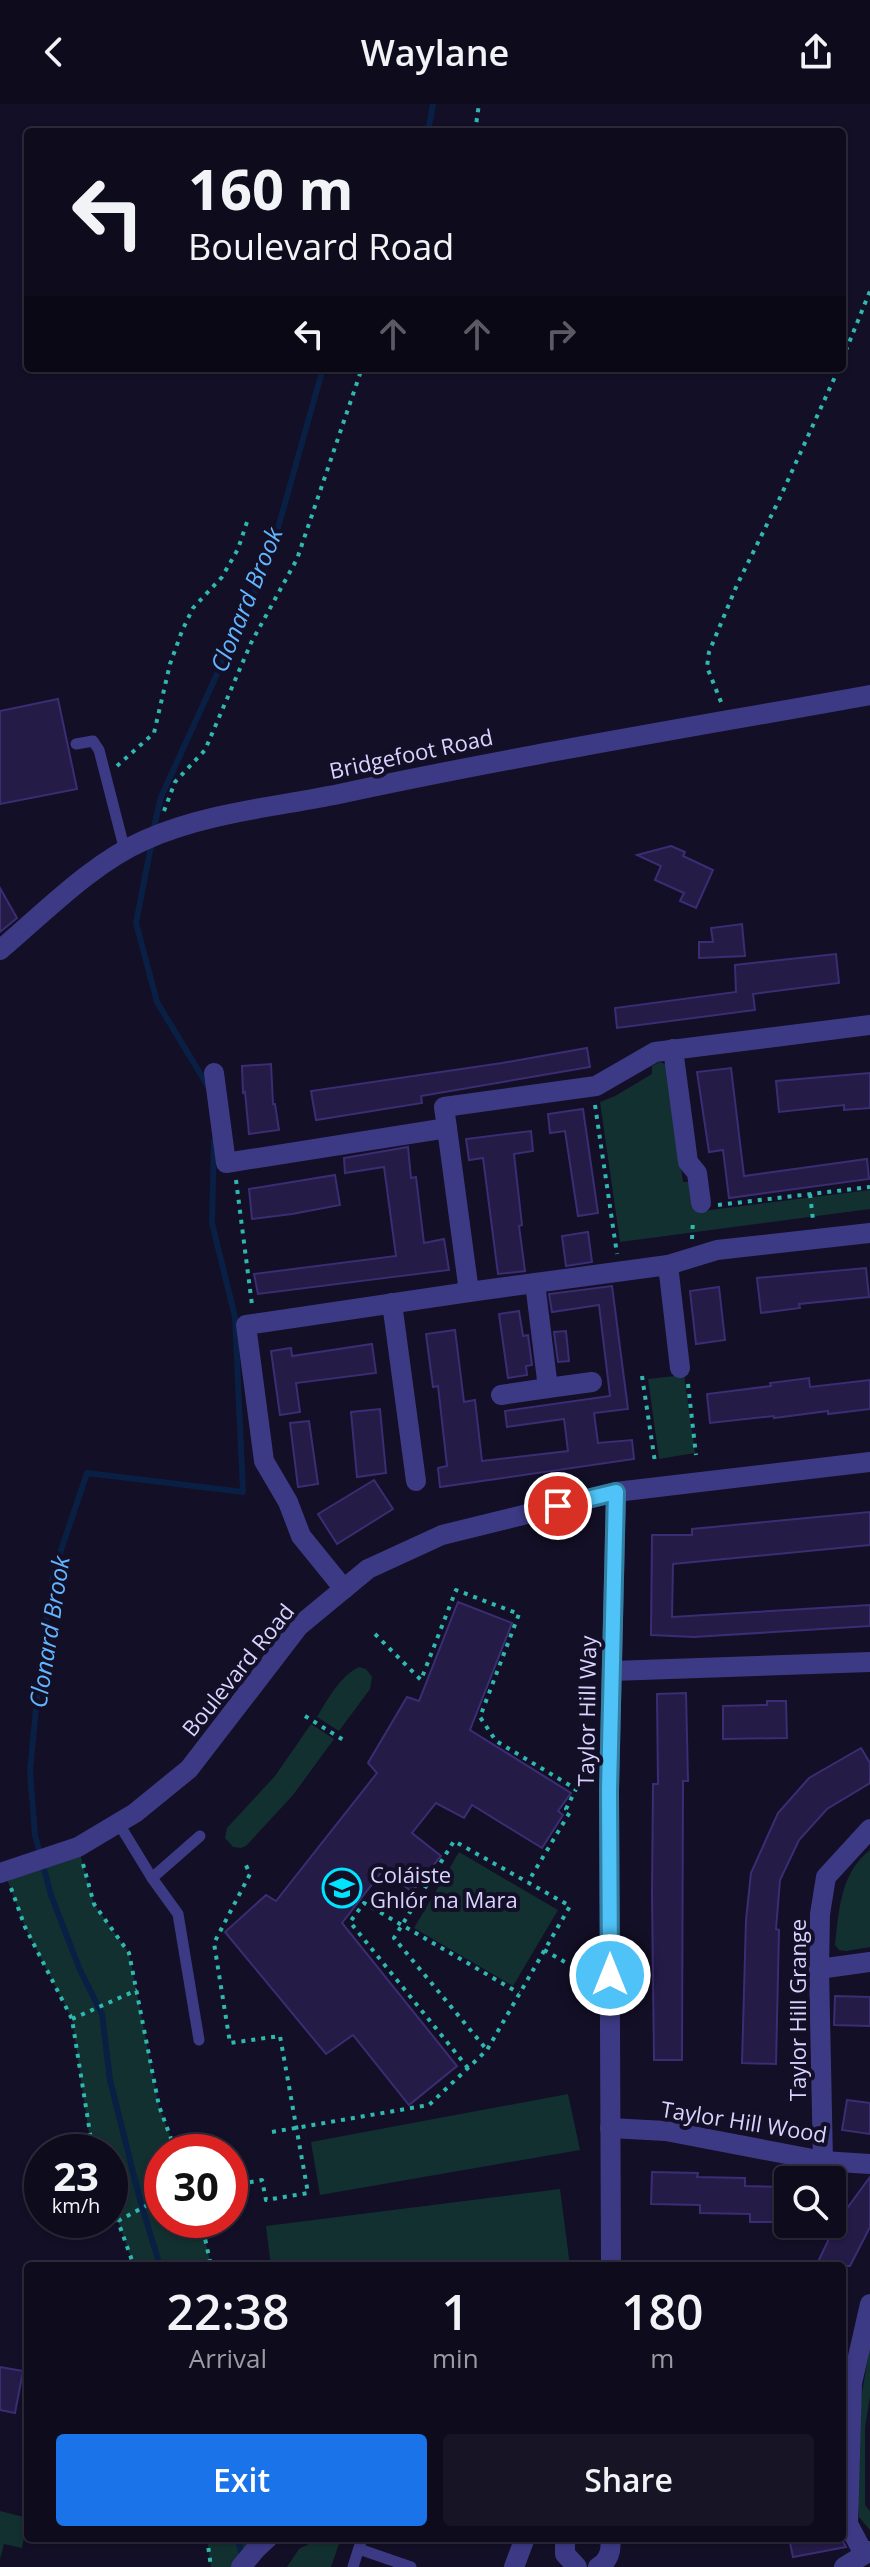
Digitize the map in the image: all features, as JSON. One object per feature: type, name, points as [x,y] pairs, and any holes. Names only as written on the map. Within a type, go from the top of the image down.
[{"type":"street","name":"Bridgefoot Road","points":[[0,950],[82,880],[125,851],[146,839],[191,824],[465,766],[870,695]]},
{"type":"street","points":[[469,1292],[444,1107],[596,1086],[647,1055],[673,1049],[870,1025]]},
{"type":"street","points":[[673,1049],[688,1162],[697,1173],[702,1207]]},
{"type":"street","points":[[214,1073],[226,1163],[447,1128]]},
{"type":"street","points":[[344,1589],[301,1536],[288,1502],[264,1461],[246,1325],[668,1265],[717,1250],[870,1233]]},
{"type":"street","points":[[668,1265],[684,1376]]},
{"type":"street","points":[[535,1283],[548,1388]]},
{"type":"street","points":[[392,1303],[416,1481]]},
{"type":"street","points":[[501,1395],[592,1382]]},
{"type":"street","name":"Boulevard Road","points":[[2,1872],[70,1849],[119,1824],[189,1769],[299,1626],[368,1569],[442,1535],[616,1492],[870,1462]]},
{"type":"street","name":"Taylor Hill Way","points":[[611,2262],[609,1790],[616,1492]]},
{"type":"street","points":[[612,1671],[870,1662]]},
{"type":"street","name":"Taylor Hill Grange","points":[[823,2161],[820,1914],[826,1877],[870,1829]]},
{"type":"street","points":[[819,1969],[870,1962]]},
{"type":"street","name":"Taylor Hill Wood","points":[[610,2128],[666,2131],[823,2161],[870,2164]]},
{"type":"street","points":[[844,2567],[867,2553],[848,2524],[852,2383],[870,2304]]},
{"type":"street","points":[[514,2567],[523,2542]]},
{"type":"street","points":[[562,2542],[565,2554],[577,2567]]},
{"type":"street","points":[[241,2567],[262,2543]]},
{"type":"lane","points":[[76,744],[93,741],[99,750],[125,851]]},
{"type":"lane","points":[[119,1824],[178,1914],[199,2040]]},
{"type":"lane","points":[[152,1878],[200,1836]]},
{"type":"lane","points":[[353,2567],[360,2544],[411,2567]]},
{"type":"path","points":[[476,128],[479,104]]},
{"type":"path","points":[[846,350],[870,291]]},
{"type":"path","points":[[161,835],[165,808],[175,782],[205,750],[251,643],[297,559],[361,372]]},
{"type":"path","points":[[725,722],[720,696],[707,667],[709,652],[737,585],[837,372]]},
{"type":"path","points":[[106,775],[154,733],[170,664],[182,631],[193,608],[222,577],[238,549],[248,519]]},
{"type":"path","points":[[594,1098],[616,1252],[626,1262],[627,1271]]},
{"type":"path","points":[[234,1162],[252,1305]]},
{"type":"path","points":[[694,1257],[691,1224],[702,1207],[870,1187]]},
{"type":"path","points":[[810,1194],[813,1220]]},
{"type":"path","points":[[642,1376],[655,1462]]},
{"type":"path","points":[[684,1376],[696,1455]]},
{"type":"path","points":[[375,1634],[421,1680],[456,1590],[519,1614],[480,1717],[496,1741],[576,1789],[566,1809],[570,1812],[528,1882]]},
{"type":"path","points":[[305,1716],[345,1741]]},
{"type":"path","points":[[272,2132],[429,2105],[487,2050],[570,1906],[454,1841],[394,1938],[487,2050]]},
{"type":"path","points":[[70,1849],[94,1904],[129,1953],[159,2106],[169,2134]]},
{"type":"path","points":[[244,1861],[250,1874],[214,1943],[230,2043],[280,2036],[308,2193],[266,2200],[262,2180],[248,2183]]},
{"type":"path","points":[[2,1872],[25,1927],[72,2019],[90,2134]]},
{"type":"path","points":[[468,2068],[350,1922],[364,1903],[519,1993]]},
{"type":"path","points":[[544,1950],[570,1965]]},
{"type":"path","points":[[72,2019],[137,1990]]},
{"type":"path","points":[[124,2238],[133,2262]]},
{"type":"path","points":[[205,2238],[210,2262]]},
{"type":"path","points":[[208,2542],[211,2567]]},
{"type":"green space","points":[[660,1062],[669,1071],[683,1182],[690,1182],[702,1211],[870,1190],[870,1209],[620,1242],[600,1102],[652,1074],[652,1066]]},
{"type":"green space","points":[[684,1375],[695,1453],[659,1459],[648,1379]]},
{"type":"green space","points":[[359,1667],[366,1669],[372,1677],[370,1689],[339,1731],[317,1717],[340,1682]]},
{"type":"green space","points":[[311,1724],[334,1739],[293,1795],[246,1846],[233,1847],[225,1838],[227,1828],[275,1776]]},
{"type":"green space","points":[[78,1847],[94,1904],[129,1953],[159,2106],[169,2134],[144,2134],[144,2238],[205,2238],[210,2262],[133,2262],[124,2238],[128,2238],[128,2134],[89,2134],[72,2019],[25,1927],[4,1871]]},
{"type":"green space","points":[[870,1850],[870,1947],[839,1950],[835,1945],[843,1893],[852,1870]]},
{"type":"green space","points":[[459,1852],[558,1910],[513,1986],[414,1928]]},
{"type":"green space","points":[[568,2094],[580,2150],[320,2195],[311,2142]]},
{"type":"green space","points":[[560,2189],[569,2262],[270,2262],[266,2226]]},
{"type":"green space","points":[[870,2345],[870,2396],[865,2428],[865,2505],[870,2511],[870,2530],[859,2517],[856,2481],[859,2410]]},
{"type":"green space","points":[[0,2511],[24,2517],[22,2548],[4,2544],[0,2559]]},
{"type":"green space","points":[[208,2542],[264,2542],[241,2567],[211,2567]]},
{"type":"green space","points":[[313,2542],[340,2542],[331,2567],[287,2567],[299,2549]]},
{"type":"building","points":[[58,699],[77,789],[0,804],[0,711]]},
{"type":"building","points":[[671,846],[685,852],[683,856],[713,870],[696,908],[680,901],[684,893],[655,880],[661,866],[637,855]]},
{"type":"building","points":[[0,888],[17,918],[0,932]]},
{"type":"building","points":[[742,924],[745,956],[699,958],[699,942],[713,942],[711,928]]},
{"type":"building","points":[[836,954],[839,983],[753,994],[755,1010],[617,1028],[615,1008],[736,992],[735,965]]},
{"type":"building","points":[[587,1048],[590,1067],[421,1096],[422,1103],[316,1120],[311,1091]]},
{"type":"building","points":[[271,1064],[273,1104],[279,1130],[249,1134],[242,1066]]},
{"type":"building","points":[[731,1068],[744,1176],[867,1159],[869,1179],[729,1198],[723,1150],[709,1152],[697,1072]]},
{"type":"building","points":[[870,1073],[870,1108],[844,1110],[844,1105],[779,1112],[776,1081]]},
{"type":"building","points":[[583,1109],[598,1213],[578,1216],[565,1131],[550,1133],[548,1114]]},
{"type":"building","points":[[531,1131],[533,1151],[514,1154],[525,1271],[498,1274],[483,1158],[469,1160],[466,1139]]},
{"type":"building","points":[[408,1147],[411,1178],[416,1177],[424,1243],[444,1239],[449,1270],[258,1294],[254,1274],[396,1256],[384,1167],[345,1173],[344,1158]]},
{"type":"building","points":[[335,1175],[340,1205],[252,1219],[249,1189]]},
{"type":"building","points":[[588,1232],[592,1262],[566,1266],[562,1236]]},
{"type":"building","points":[[866,1268],[869,1297],[799,1304],[800,1308],[761,1313],[757,1278]]},
{"type":"building","points":[[612,1286],[628,1409],[594,1413],[598,1443],[632,1440],[634,1459],[440,1487],[438,1468],[447,1466],[438,1386],[433,1387],[426,1334],[455,1330],[464,1402],[475,1400],[482,1461],[568,1451],[564,1419],[507,1427],[505,1411],[610,1396],[599,1305],[552,1312],[549,1294]]},
{"type":"building","points":[[719,1287],[725,1340],[696,1344],[690,1291]]},
{"type":"building","points":[[519,1311],[523,1336],[528,1335],[532,1365],[526,1366],[527,1375],[508,1378],[499,1314]]},
{"type":"building","points":[[566,1331],[569,1361],[558,1362],[554,1332]]},
{"type":"building","points":[[372,1344],[376,1373],[296,1383],[300,1412],[280,1415],[271,1351],[291,1348],[292,1356]]},
{"type":"building","points":[[809,1378],[810,1387],[870,1380],[870,1409],[710,1423],[707,1394]]},
{"type":"building","points":[[380,1409],[386,1473],[357,1477],[351,1412]]},
{"type":"building","points":[[309,1421],[318,1484],[298,1487],[290,1423]]},
{"type":"building","points":[[374,1480],[393,1509],[337,1544],[318,1514]]},
{"type":"building","points":[[870,1512],[870,1545],[673,1564],[672,1617],[870,1605],[870,1626],[694,1637],[651,1635],[652,1535],[692,1535],[692,1529]]},
{"type":"building","points":[[458,1602],[512,1623],[470,1730],[571,1793],[558,1811],[563,1815],[542,1848],[472,1805],[464,1818],[436,1803],[412,1833],[441,1856],[412,1892],[384,1869],[342,1923],[457,2066],[409,2105],[353,2035],[326,2054],[225,1932],[266,1895],[276,1901],[377,1773],[368,1763],[407,1697],[419,1701]]},
{"type":"building","points":[[686,1693],[688,1781],[683,1781],[682,2060],[654,2060],[652,1896],[653,1784],[658,1784],[657,1694]]},
{"type":"building","points":[[767,1701],[786,1701],[787,1738],[723,1739],[723,1706],[767,1705]]},
{"type":"building","points":[[861,1748],[870,1763],[870,1783],[827,1809],[799,1840],[780,1880],[776,1929],[779,1930],[776,2064],[742,2063],[746,1920],[751,1873],[778,1813],[809,1778]]},
{"type":"building","points":[[835,1996],[870,1997],[870,2026],[834,2025]]},
{"type":"building","points":[[847,2100],[870,2103],[870,2134],[842,2130]]},
{"type":"building","points":[[652,2172],[745,2178],[745,2186],[774,2187],[774,2222],[750,2222],[750,2214],[700,2213],[700,2205],[651,2204]]},
{"type":"building","points":[[870,2177],[870,2227],[850,2266],[846,2266],[846,2262],[818,2262],[829,2238],[846,2238],[846,2210]]},
{"type":"building","points":[[0,2367],[23,2371],[15,2413],[0,2410]]},
{"type":"building","points":[[790,2542],[843,2542],[846,2547],[793,2557]]},
{"type":"waterway","name":"Clonard Brook","points":[[429,128],[433,104]]},
{"type":"waterway","name":"Clonard Brook","points":[[154,827],[161,797],[269,560],[322,372]]},
{"type":"waterway","name":"Clonard Brook","points":[[151,846],[136,923],[157,1002],[209,1088]]},
{"type":"waterway","name":"Clonard Brook","points":[[159,2262],[110,2080],[102,2014],[80,1970],[51,1895],[35,1835],[30,1771],[53,1574],[87,1473],[243,1492],[235,1317],[212,1223],[214,1141]]},
{"type":"waterway","name":"Clonard Brook","points":[[238,2542],[243,2557]]},
{"type":"place","name":"Coláiste Ghlór na Mara","points":[[342,1888]]},
{"type":"route","points":[[558,1506],[616,1492],[609,1790],[610,1975]]}]
